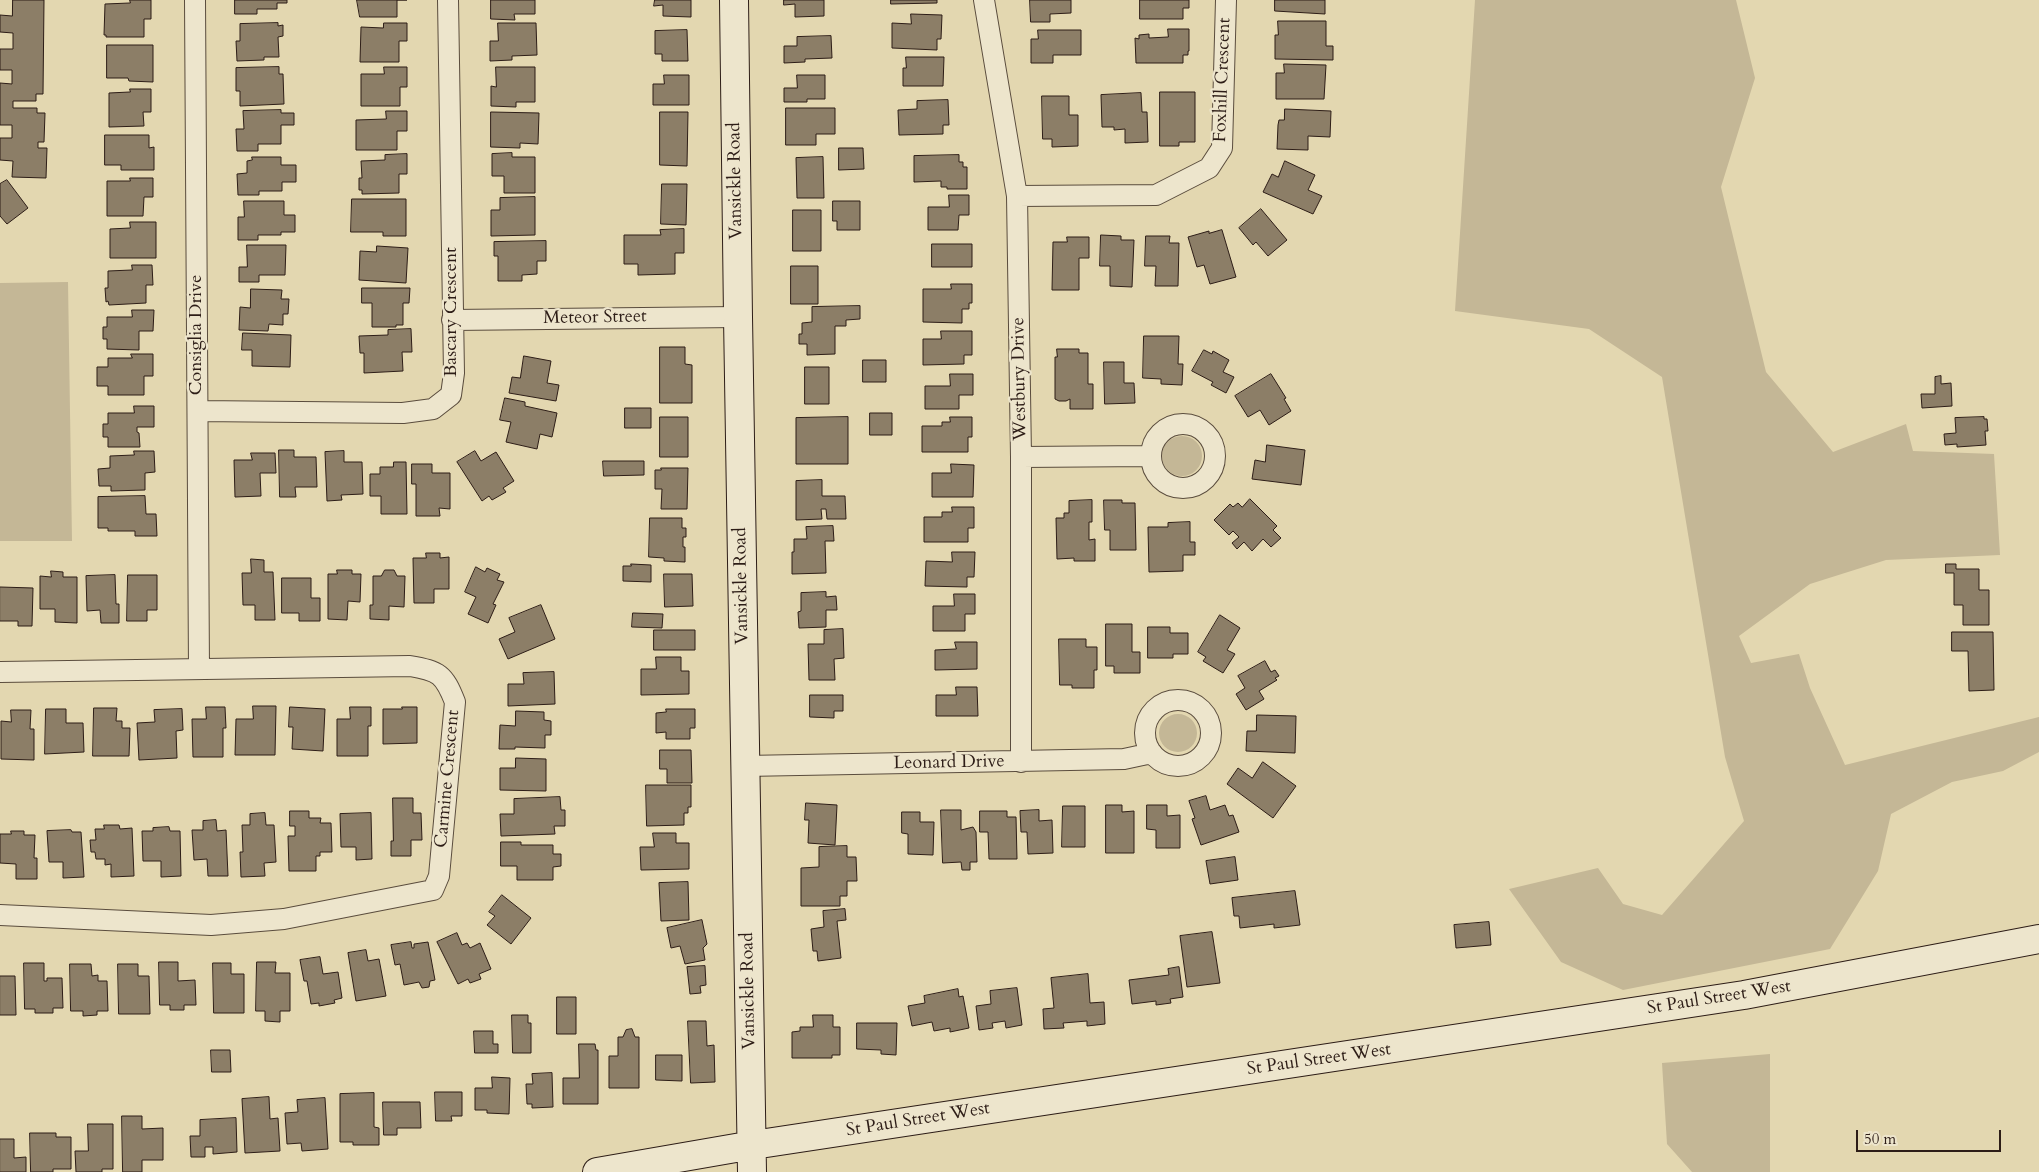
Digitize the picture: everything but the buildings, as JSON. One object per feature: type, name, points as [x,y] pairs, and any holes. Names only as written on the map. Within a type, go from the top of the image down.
[{"type":"main road","name":"Vansickle Road","points":[[734,0],[752,1172]]},
{"type":"main road","name":"St Paul Street West","points":[[597,1172],[752,1145],[1734,997],[2039,939]]},
{"type":"street","name":"Consiglia Drive","points":[[195,0],[200,669]]},
{"type":"street","name":"Bascary Crescent","points":[[198,411],[403,413],[433,409],[451,395],[454,373],[448,0]]},
{"type":"street","name":"Westbury Drive","points":[[984,0],[1017,196],[1021,457],[1021,762]]},
{"type":"street","name":"Foxhill Crescent","points":[[1017,196],[1156,195],[1209,168],[1222,148],[1226,0]]},
{"type":"street","name":"Meteor Street","points":[[452,320],[738,317]]},
{"type":"street","points":[[1021,457],[1150,456]]},
{"type":"street","name":"Carmine Crescent","points":[[0,672],[410,666],[430,670],[446,682],[455,702],[439,876],[433,890],[284,919],[211,925],[0,915]]},
{"type":"street","name":"Leonard Drive","points":[[745,766],[1124,759],[1152,753]]},
{"type":"shaded area","points":[[1475,0],[1736,0],[1755,78],[1721,187],[1766,372],[1833,452],[1906,424],[1913,451],[1994,454],[2000,555],[1886,560],[1810,584],[1739,636],[1751,663],[1799,654],[1810,688],[1845,765],[2039,717],[2039,752],[2003,771],[1952,782],[1891,814],[1878,871],[1830,949],[1623,990],[1561,962],[1509,889],[1598,868],[1623,904],[1662,915],[1744,821],[1725,757],[1662,377],[1589,329],[1455,311]]},
{"type":"shaded area","points":[[68,282],[72,541],[0,541],[0,283]]},
{"type":"shaded area","points":[[1182,436],[1196,442],[1202,456],[1196,470],[1182,476],[1168,470],[1162,456],[1168,442]]},
{"type":"shaded area","points":[[1178,714],[1192,719],[1197,733],[1192,747],[1178,752],[1164,747],[1159,733],[1164,719]]},
{"type":"shaded area","points":[[1770,1054],[1770,1172],[1692,1172],[1667,1144],[1662,1063]]}]
